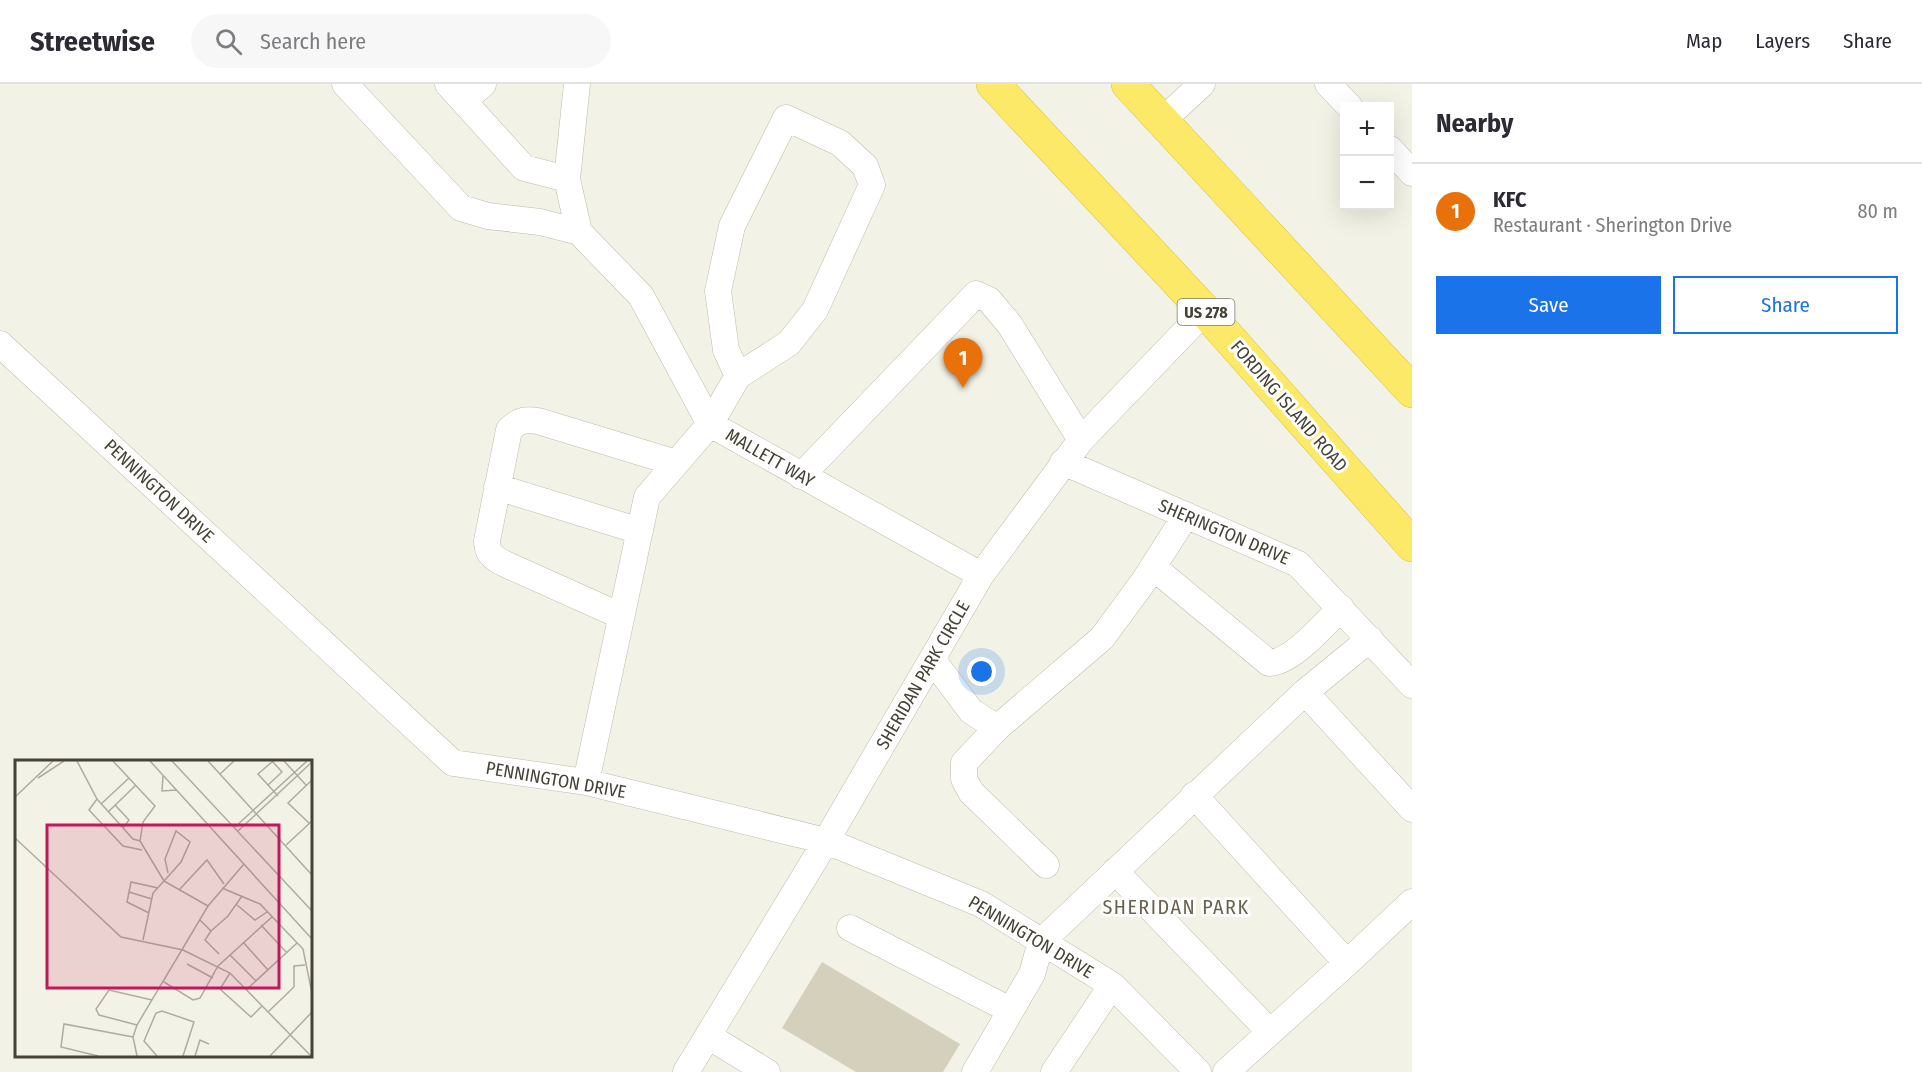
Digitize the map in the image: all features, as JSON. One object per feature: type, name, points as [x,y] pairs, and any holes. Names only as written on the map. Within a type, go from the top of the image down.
[{"type":"highway","name":"FORDING ISLAND ROAD","points":[[993,84],[1205,311],[1412,546]]},
{"type":"highway","points":[[1147,97],[1412,391]]},
{"type":"street","points":[[345,84],[461,208],[488,216],[540,222],[579,232]]},
{"type":"street","points":[[483,84],[456,93],[524,168],[567,179]]},
{"type":"street","points":[[576,84],[567,179],[579,232],[641,296],[710,424]]},
{"type":"street","points":[[1147,97],[1202,84]]},
{"type":"street","points":[[1328,84],[1345,102]]},
{"type":"street","points":[[710,424],[738,376],[789,343],[815,310],[872,185],[865,166],[840,143],[786,117],[732,226],[718,291],[726,350],[738,376]]},
{"type":"street","points":[[1394,154],[1412,173]]},
{"type":"street","points":[[801,476],[976,294],[989,300],[1010,325],[1081,440]]},
{"type":"street","name":"SHERIDAN PARK CIRCLE","points":[[686,1072],[826,841],[981,575],[1081,440],[1205,311]]},
{"type":"street","name":"PENNINGTON DRIVE","points":[[0,344],[453,763],[586,782],[826,841],[981,904],[1112,985],[1198,1072]]},
{"type":"street","points":[[621,616],[503,563],[492,556],[487,549],[509,430],[517,422],[525,419],[538,421],[676,463]]},
{"type":"street","name":"MALLETT WAY","points":[[586,782],[647,497],[710,424],[981,575]]},
{"type":"street","name":"SHERINGTON DRIVE","points":[[1063,462],[1298,564],[1412,685]]},
{"type":"street","points":[[498,487],[640,531]]},
{"type":"street","points":[[1046,865],[971,792],[964,779],[964,763],[997,728],[1102,638],[1153,567],[1186,515]]},
{"type":"street","points":[[1153,567],[1269,663],[1278,662],[1289,656],[1341,608]]},
{"type":"street","points":[[975,1072],[1032,974],[1041,942],[1305,692],[1370,639]]},
{"type":"street","points":[[932,659],[971,711],[997,728]]},
{"type":"street","points":[[1305,692],[1412,809]]},
{"type":"street","points":[[1194,795],[1347,963]]},
{"type":"street","points":[[1115,872],[1270,1032]]},
{"type":"street","points":[[1226,1072],[1412,902]]},
{"type":"street","points":[[850,928],[1010,1010]]},
{"type":"street","points":[[1054,1072],[1112,985]]},
{"type":"street","points":[[708,1036],[767,1072]]},
{"type":"building","points":[[822,962],[960,1044],[943,1072],[856,1072],[782,1028]]},
{"type":"place","name":"KFC","points":[[963,388]]},
{"type":"district","name":"SHERIDAN PARK","points":[[1176,907]]}]
